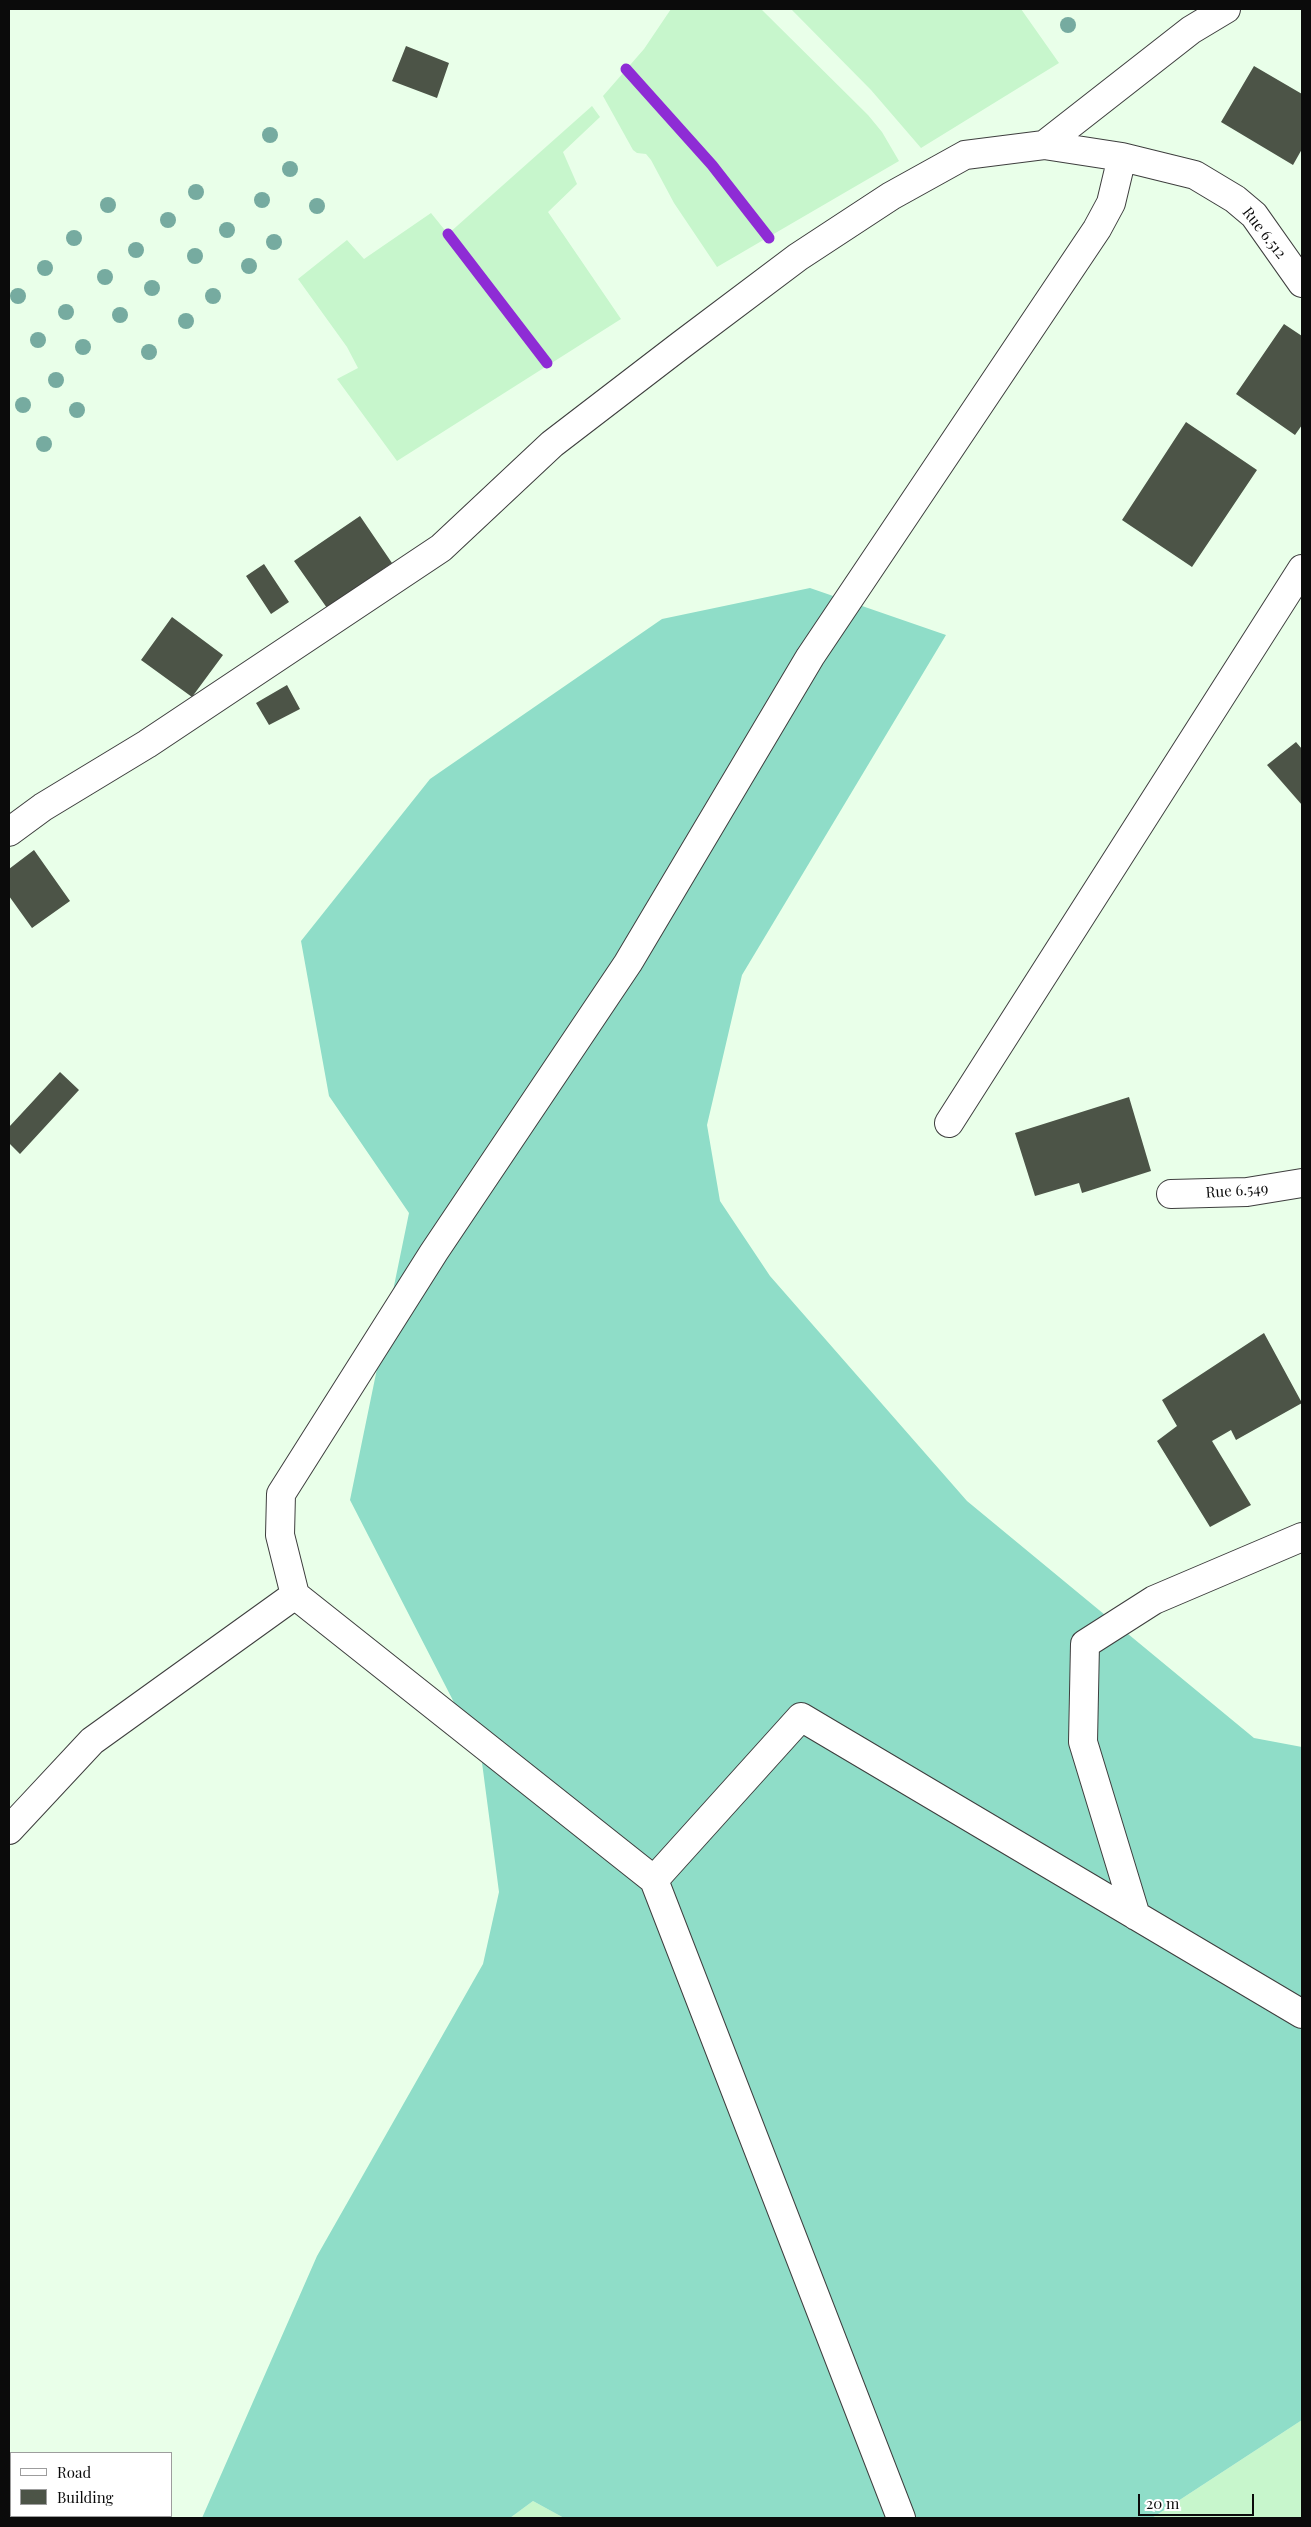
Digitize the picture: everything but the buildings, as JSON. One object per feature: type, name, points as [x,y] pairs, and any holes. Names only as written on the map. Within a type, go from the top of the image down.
[{"type":"street","points":[[9,832],[43,807],[147,744],[442,548],[552,444],[798,257],[891,196],[965,155],[1044,145],[1191,30],[1226,9]]},
{"type":"street","name":"Rue 6.512","points":[[1044,145],[1122,157],[1195,175],[1235,199],[1254,215],[1302,283]]},
{"type":"street","points":[[901,2518],[654,1880],[296,1595],[280,1535],[281,1494],[434,1252],[628,962],[810,657],[1097,229],[1111,203],[1122,157]]},
{"type":"street","points":[[949,1123],[1302,569]]},
{"type":"street","name":"Rue 6.549","points":[[1171,1194],[1247,1192],[1302,1182]]},
{"type":"street","points":[[1136,1916],[1083,1742],[1085,1644],[1154,1600],[1302,1537]]},
{"type":"street","points":[[9,1830],[92,1741],[296,1595]]},
{"type":"street","points":[[654,1880],[801,1718],[1302,2014]]},
{"type":"green space","points":[[671,9],[761,9],[868,115],[882,132],[899,161],[717,267],[674,203],[651,160],[646,154],[637,153],[633,150],[603,96],[644,49]]},
{"type":"green space","points":[[791,9],[1021,9],[1059,63],[921,148],[871,90]]},
{"type":"green space","points":[[592,106],[600,117],[563,152],[577,184],[548,212],[621,319],[397,461],[337,379],[358,368],[347,347],[298,279],[347,240],[364,259],[431,213],[448,234]]},
{"type":"green space","points":[[1302,2420],[1302,2518],[1152,2518]]},
{"type":"green space","points":[[533,2501],[564,2518],[510,2518]]},
{"type":"shaded area","points":[[810,588],[946,635],[742,975],[707,1125],[720,1201],[770,1276],[967,1501],[1254,1738],[1302,1747],[1302,2420],[1152,2518],[564,2518],[533,2501],[510,2518],[202,2518],[317,2256],[483,1964],[499,1892],[481,1755],[350,1500],[409,1213],[329,1096],[301,941],[430,779],[662,619]]},
{"type":"waterway","points":[[626,69],[712,165],[769,238]]},
{"type":"waterway","points":[[448,234],[547,363]]}]
